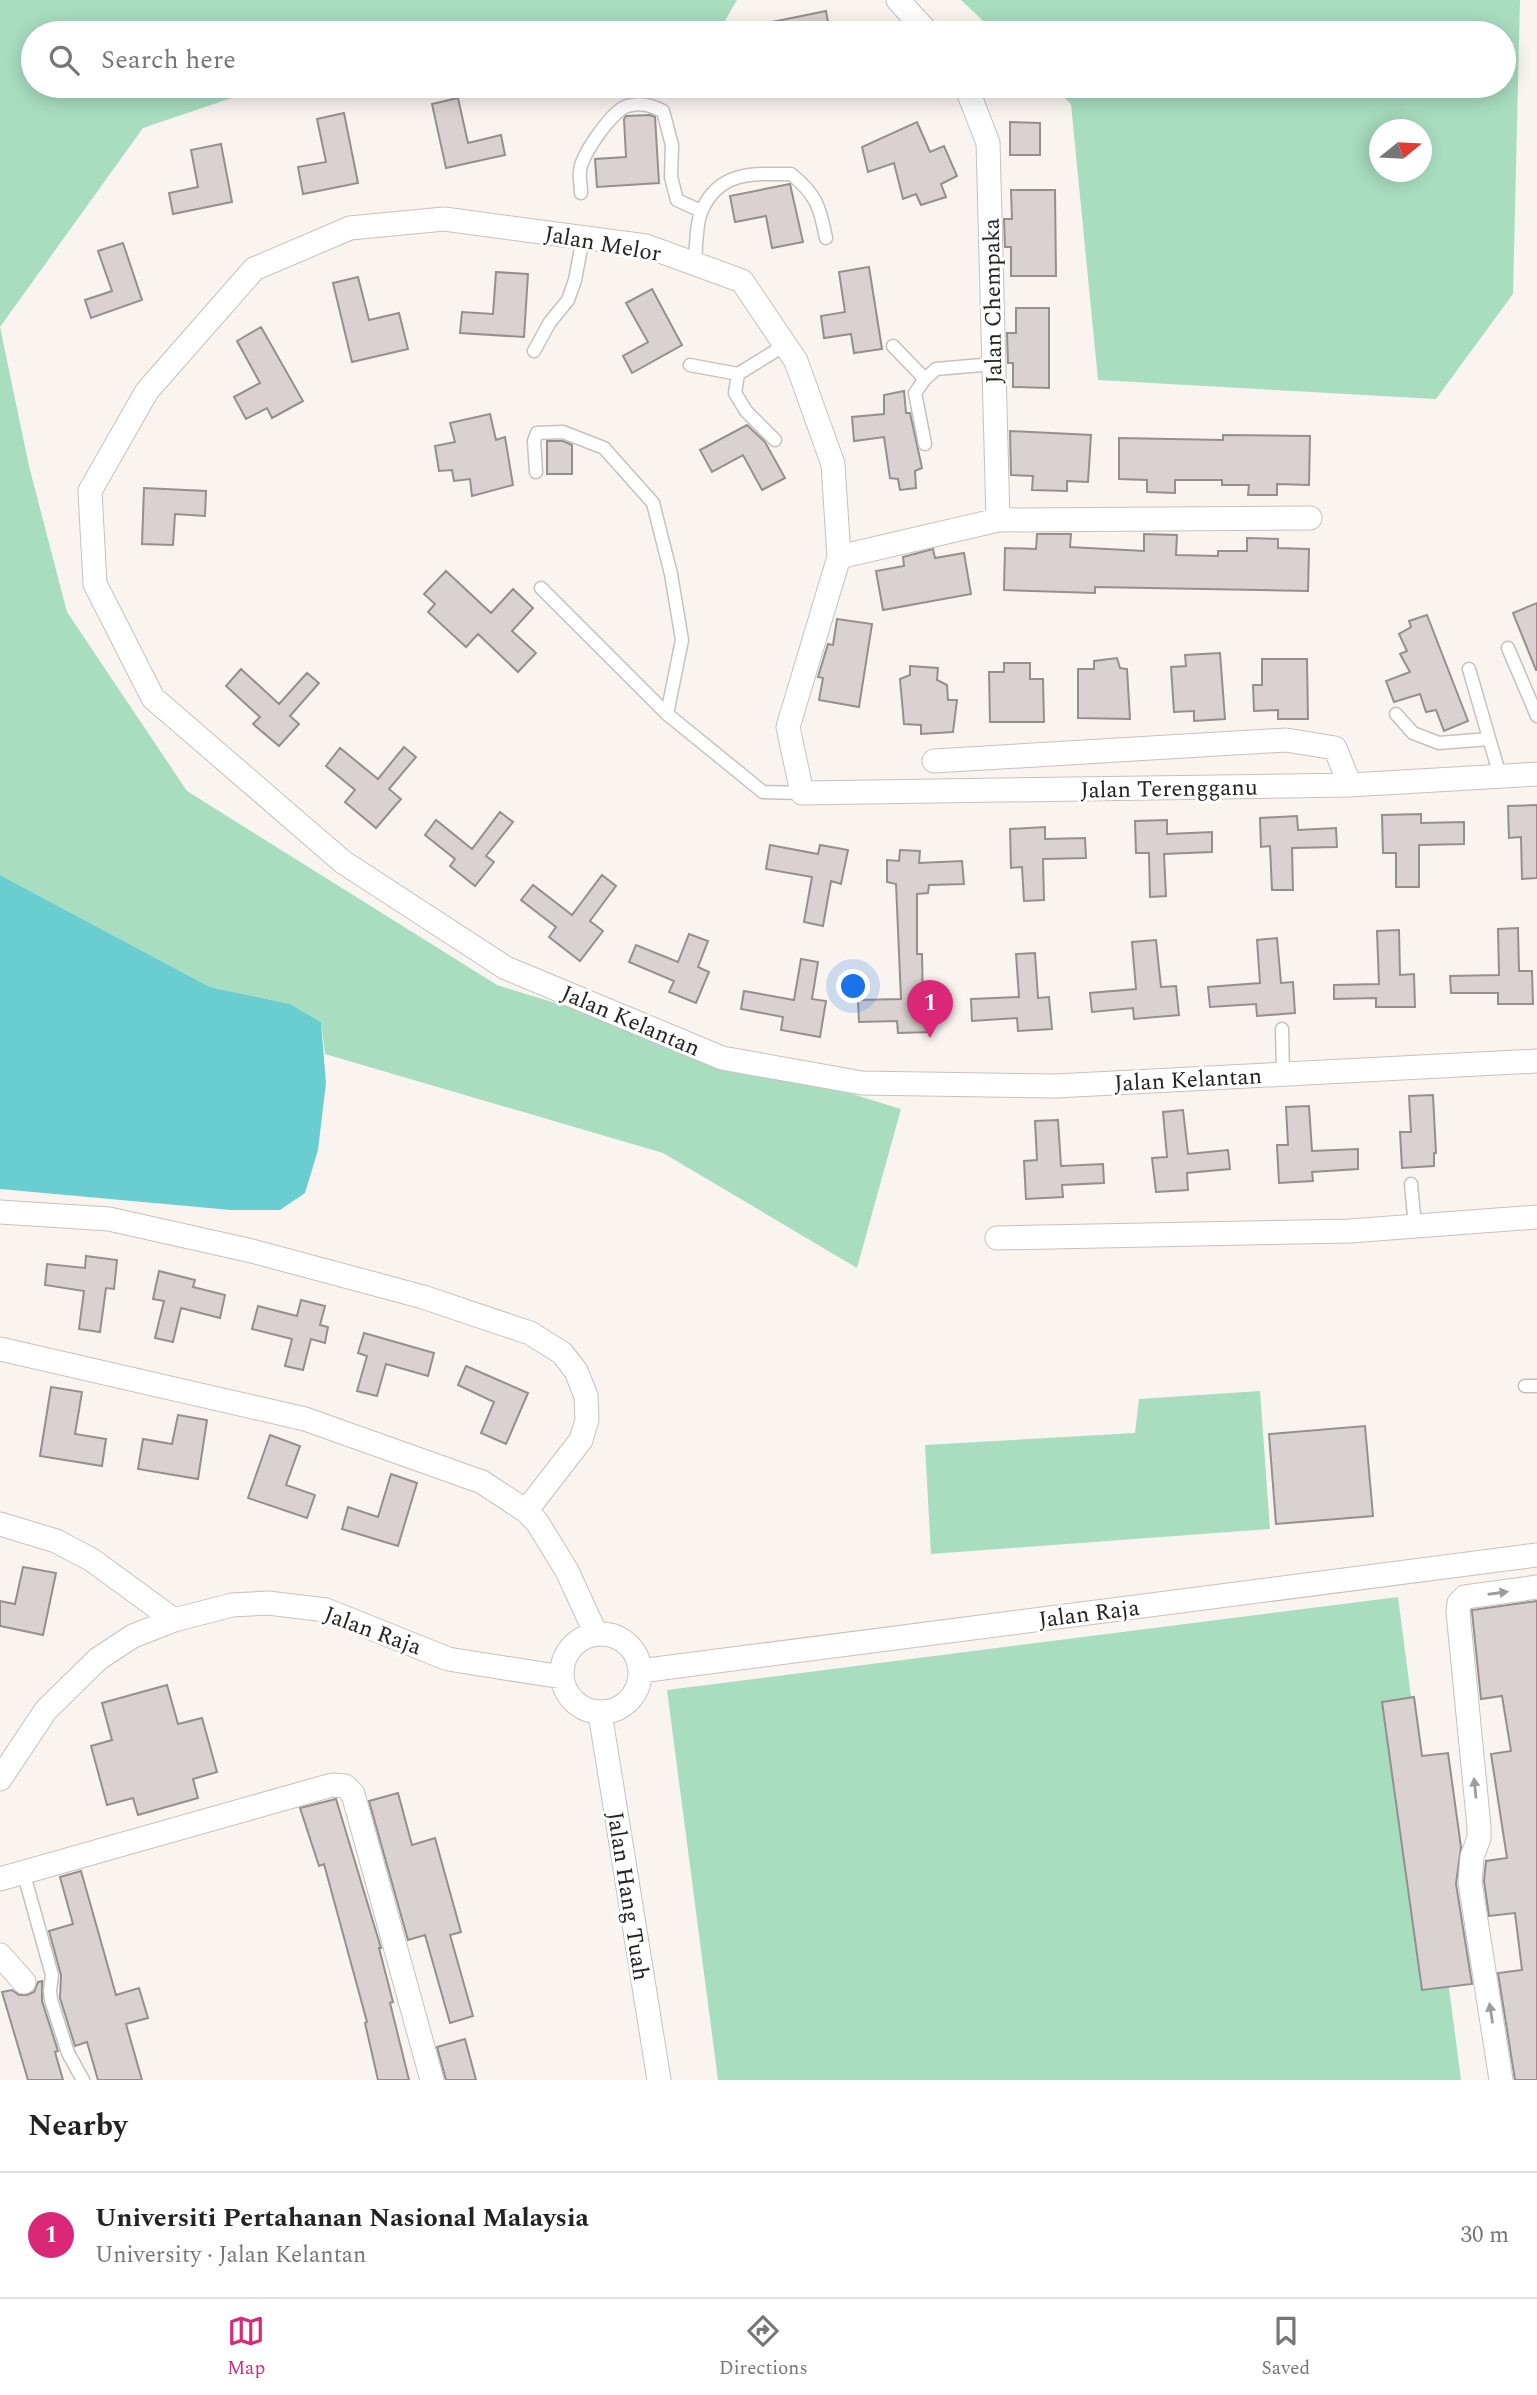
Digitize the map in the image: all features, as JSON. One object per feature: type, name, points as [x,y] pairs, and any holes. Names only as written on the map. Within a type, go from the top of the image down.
[{"type":"street","points":[[898,0],[917,21]]},
{"type":"street","name":"Jalan Chempaka","points":[[971,98],[988,143],[998,520]]},
{"type":"street","name":"Jalan Melor","points":[[147,391],[254,269],[350,229],[444,219],[646,246],[742,281],[796,361],[833,464],[839,557],[788,727],[802,793]]},
{"type":"street","name":"Jalan Kelantan","points":[[147,391],[90,491],[95,584],[153,698],[343,862],[506,968],[722,1058],[862,1083],[1056,1086],[1537,1061]]},
{"type":"street","points":[[839,557],[998,520],[1311,517]]},
{"type":"street","points":[[934,761],[1286,740],[1335,748],[1350,785]]},
{"type":"street","name":"Jalan Terengganu","points":[[802,793],[1350,785],[1537,774]]},
{"type":"street","points":[[0,1212],[110,1219],[226,1245],[423,1297],[530,1333],[562,1353],[576,1371],[586,1396],[587,1420],[581,1440],[526,1511]]},
{"type":"street","points":[[997,1238],[1350,1231],[1537,1217]]},
{"type":"street","points":[[0,1349],[305,1419],[482,1482],[526,1511],[537,1522],[553,1545],[596,1634]]},
{"type":"street","points":[[0,1524],[56,1541],[92,1560],[174,1620]]},
{"type":"street","name":"Jalan Raja","points":[[640,1671],[1537,1555]]},
{"type":"street","points":[[1502,2080],[1470,1882],[1479,1827],[1458,1612],[1459,1603],[1465,1597],[1537,1587]]},
{"type":"street","name":"Jalan Raja","points":[[0,1779],[46,1710],[98,1659],[133,1636],[174,1620],[232,1605],[268,1603],[326,1610],[448,1659],[562,1676]]},
{"type":"street","points":[[596,1634],[621,1639],[637,1658],[640,1671],[634,1696],[624,1705],[600,1713],[586,1710],[574,1702],[566,1690],[562,1676],[567,1654],[584,1638],[596,1634]]},
{"type":"street","name":"Jalan Hang Tuah","points":[[600,1713],[659,2080]]},
{"type":"street","points":[[0,1879],[332,1785],[345,1786],[353,1794],[432,2080]]},
{"type":"street","points":[[0,1955],[24,1982]]},
{"type":"lane","points":[[582,193],[579,170],[591,145],[624,107],[648,103],[663,111],[672,145],[671,177],[677,200],[701,211]]},
{"type":"lane","points":[[695,264],[701,211],[720,185],[743,174],[791,173],[806,186],[820,205],[826,238]]},
{"type":"lane","points":[[534,351],[568,300],[575,280],[583,238]]},
{"type":"lane","points":[[690,365],[738,374],[785,345]]},
{"type":"lane","points":[[894,346],[925,379]]},
{"type":"lane","points":[[925,444],[915,393],[925,379],[936,369],[994,364]]},
{"type":"lane","points":[[738,374],[735,393],[747,411],[775,440]]},
{"type":"lane","points":[[536,472],[534,441],[537,433],[563,432],[604,448],[653,503],[671,574],[682,640],[667,714]]},
{"type":"lane","points":[[541,588],[667,714],[763,792],[802,793]]},
{"type":"lane","points":[[1508,648],[1537,716]]},
{"type":"lane","points":[[1469,669],[1500,776]]},
{"type":"lane","points":[[1396,714],[1413,733],[1439,743],[1489,739]]},
{"type":"lane","points":[[1282,1029],[1283,1074]]},
{"type":"lane","points":[[1411,1184],[1415,1226]]},
{"type":"lane","points":[[23,1871],[52,1975],[51,2000],[68,2053],[83,2080]]},
{"type":"green space","points":[[0,0],[737,0],[725,21],[21,21],[21,98],[232,98],[143,128],[0,327]]},
{"type":"green space","points":[[961,0],[1520,0],[1513,294],[1436,399],[1098,380],[1071,104],[1065,98],[1516,98],[1516,21],[983,21]]},
{"type":"green space","points":[[0,327],[29,466],[67,612],[187,791],[497,985],[901,1109],[857,1268],[663,1153],[325,1054],[321,1022],[290,1004],[210,987],[0,875]]},
{"type":"green space","points":[[1260,1391],[1270,1529],[931,1554],[925,1445],[1135,1433],[1139,1399]]},
{"type":"green space","points":[[1398,1597],[1461,2080],[718,2080],[667,1690]]},
{"type":"water","points":[[0,875],[210,987],[290,1004],[321,1022],[326,1083],[318,1150],[305,1193],[280,1210],[231,1210],[0,1189]]},
{"type":"building","points":[[826,11],[828,21],[777,21]]},
{"type":"building","points":[[458,98],[468,143],[501,135],[505,155],[446,168],[432,104]]},
{"type":"building","points":[[344,113],[358,183],[303,194],[298,167],[326,162],[317,119]]},
{"type":"building","points":[[626,116],[655,117],[659,183],[597,187],[595,159],[626,157]]},
{"type":"building","points":[[917,122],[930,152],[944,146],[957,176],[941,184],[946,197],[921,205],[916,194],[903,199],[894,163],[868,172],[862,147]]},
{"type":"building","points":[[1010,122],[1040,123],[1040,155],[1010,155]]},
{"type":"building","points":[[221,144],[232,202],[173,214],[169,193],[198,187],[191,150]]},
{"type":"building","points":[[790,184],[803,242],[772,248],[766,216],[735,222],[730,196]]},
{"type":"building","points":[[1011,190],[1055,190],[1056,276],[1011,276],[1011,247],[1005,247],[1004,219],[1012,219]]},
{"type":"building","points":[[123,243],[142,300],[91,318],[85,300],[112,291],[98,251]]},
{"type":"building","points":[[869,267],[882,349],[854,353],[851,334],[824,338],[821,316],[845,312],[839,272]]},
{"type":"building","points":[[496,272],[528,274],[524,337],[460,333],[462,312],[493,314]]},
{"type":"building","points":[[358,277],[369,320],[399,313],[408,349],[352,362],[333,283]]},
{"type":"building","points":[[652,289],[682,345],[632,373],[623,356],[648,342],[626,303]]},
{"type":"building","points":[[1016,308],[1049,308],[1049,388],[1013,387],[1013,363],[1008,363],[1007,333],[1016,333]]},
{"type":"building","points":[[261,327],[303,401],[272,418],[267,408],[246,419],[234,397],[260,383],[237,341]]},
{"type":"building","points":[[904,391],[906,413],[910,413],[922,468],[915,471],[916,488],[900,490],[898,479],[890,478],[884,437],[854,441],[852,417],[884,414],[884,395]]},
{"type":"building","points":[[490,414],[496,440],[505,437],[513,485],[472,496],[470,479],[454,481],[452,470],[439,471],[435,446],[455,442],[450,423]]},
{"type":"building","points":[[747,425],[765,442],[785,478],[762,490],[743,455],[712,472],[700,450]]},
{"type":"building","points":[[1010,431],[1091,435],[1088,482],[1067,481],[1067,491],[1032,490],[1033,476],[1011,475]]},
{"type":"building","points":[[1223,435],[1310,436],[1309,485],[1277,484],[1277,495],[1248,495],[1249,485],[1222,485],[1222,480],[1175,480],[1175,493],[1147,492],[1147,480],[1119,479],[1119,438],[1223,440]]},
{"type":"building","points":[[547,441],[563,441],[572,445],[572,474],[547,474]]},
{"type":"building","points":[[144,488],[206,491],[205,516],[175,514],[173,545],[142,544]]},
{"type":"building","points":[[1037,534],[1071,534],[1070,547],[1144,551],[1144,534],[1177,535],[1176,555],[1218,556],[1218,551],[1247,551],[1247,538],[1278,539],[1278,548],[1309,549],[1308,591],[1095,587],[1095,593],[1004,590],[1005,548],[1036,549]]},
{"type":"building","points":[[933,549],[935,558],[964,553],[971,594],[883,610],[876,571],[904,566],[903,557]]},
{"type":"building","points":[[446,571],[491,613],[513,589],[533,608],[512,631],[536,653],[518,672],[478,634],[466,647],[428,612],[435,604],[424,594]]},
{"type":"building","points":[[1537,603],[1537,670],[1536,670],[1513,613]]},
{"type":"building","points":[[1427,615],[1468,721],[1444,731],[1436,710],[1426,712],[1420,694],[1394,702],[1386,681],[1410,672],[1400,654],[1407,651],[1399,634],[1411,627],[1409,621]]},
{"type":"building","points":[[837,619],[872,624],[859,707],[819,700],[823,678],[818,677],[828,644],[833,645]]},
{"type":"building","points":[[1220,653],[1225,719],[1194,721],[1194,711],[1174,712],[1171,667],[1186,666],[1185,655]]},
{"type":"building","points":[[1117,658],[1120,668],[1127,669],[1130,719],[1078,718],[1078,669],[1094,669],[1094,661]]},
{"type":"building","points":[[1262,659],[1307,659],[1308,719],[1278,719],[1278,710],[1254,711],[1253,685],[1262,685]]},
{"type":"building","points":[[1004,663],[1030,663],[1030,679],[1043,679],[1044,722],[990,722],[989,672],[1004,672]]},
{"type":"building","points":[[910,666],[938,668],[937,680],[947,685],[948,700],[957,700],[953,732],[921,734],[921,725],[904,724],[900,679],[910,675]]},
{"type":"building","points":[[241,669],[279,704],[307,673],[319,683],[290,716],[299,724],[279,746],[253,724],[260,717],[226,686]]},
{"type":"building","points":[[404,747],[416,757],[389,789],[401,799],[376,828],[345,802],[355,790],[326,766],[340,748],[378,779]]},
{"type":"building","points":[[1537,805],[1537,878],[1522,879],[1521,837],[1509,838],[1508,806]]},
{"type":"building","points":[[500,812],[513,822],[486,856],[494,862],[475,886],[450,866],[455,859],[425,835],[436,820],[472,849]]},
{"type":"building","points":[[1421,814],[1421,823],[1464,822],[1464,844],[1419,845],[1419,887],[1396,887],[1396,853],[1383,853],[1382,815]]},
{"type":"building","points":[[1297,816],[1298,830],[1336,828],[1337,847],[1292,848],[1293,890],[1272,890],[1270,846],[1261,847],[1260,818]]},
{"type":"building","points":[[1167,820],[1167,834],[1212,832],[1212,852],[1164,854],[1166,896],[1150,897],[1149,853],[1136,853],[1135,821]]},
{"type":"building","points":[[1045,827],[1045,839],[1085,838],[1086,858],[1043,859],[1044,900],[1024,901],[1022,867],[1011,868],[1010,829]]},
{"type":"building","points":[[770,845],[818,854],[820,845],[848,850],[841,884],[831,881],[823,926],[804,922],[812,877],[766,869]]},
{"type":"building","points":[[900,850],[920,851],[919,863],[962,861],[964,884],[929,885],[928,893],[917,894],[917,954],[922,954],[923,1004],[932,1004],[932,1032],[898,1033],[897,1021],[859,1022],[858,1000],[901,999],[896,884],[887,882],[887,860],[899,861]]},
{"type":"building","points":[[602,875],[616,886],[590,921],[603,931],[580,961],[549,937],[556,927],[521,900],[533,885],[572,915]]},
{"type":"building","points":[[1518,928],[1519,971],[1532,971],[1533,1004],[1498,1004],[1498,993],[1451,993],[1450,976],[1499,975],[1498,929]]},
{"type":"building","points":[[1399,930],[1400,975],[1414,974],[1415,1007],[1376,1007],[1376,998],[1334,999],[1334,985],[1379,984],[1377,931]]},
{"type":"building","points":[[689,934],[708,941],[698,967],[709,972],[696,1003],[669,992],[674,981],[629,962],[636,945],[678,962]]},
{"type":"building","points":[[1277,938],[1281,983],[1293,982],[1295,1013],[1257,1016],[1256,1004],[1210,1007],[1208,987],[1260,983],[1257,940]]},
{"type":"building","points":[[1156,940],[1161,987],[1176,986],[1179,1015],[1134,1019],[1133,1008],[1092,1012],[1090,993],[1136,989],[1132,942]]},
{"type":"building","points":[[1035,953],[1038,998],[1049,997],[1052,1029],[1018,1031],[1017,1018],[972,1021],[971,999],[1019,997],[1016,954]]},
{"type":"building","points":[[801,959],[818,962],[812,999],[826,1001],[820,1037],[781,1030],[783,1017],[741,1009],[744,991],[794,1000]]},
{"type":"building","points":[[1433,1095],[1436,1153],[1434,1166],[1402,1168],[1400,1132],[1411,1132],[1409,1096]]},
{"type":"building","points":[[1309,1106],[1312,1151],[1358,1149],[1358,1169],[1312,1172],[1313,1181],[1279,1183],[1277,1145],[1288,1145],[1286,1107]]},
{"type":"building","points":[[1183,1110],[1188,1154],[1228,1150],[1230,1169],[1187,1173],[1188,1190],[1156,1192],[1152,1158],[1167,1157],[1163,1112]]},
{"type":"building","points":[[1058,1120],[1061,1166],[1103,1164],[1104,1183],[1062,1185],[1063,1197],[1026,1199],[1024,1161],[1037,1160],[1035,1121]]},
{"type":"building","points":[[86,1256],[117,1260],[114,1289],[106,1288],[100,1332],[79,1329],[84,1291],[45,1285],[47,1264],[85,1268]]},
{"type":"building","points":[[159,1271],[195,1280],[193,1287],[225,1295],[220,1318],[181,1308],[173,1342],[155,1338],[164,1301],[153,1299]]},
{"type":"building","points":[[301,1300],[325,1306],[320,1325],[328,1327],[325,1343],[311,1339],[303,1370],[285,1366],[292,1339],[252,1329],[258,1306],[297,1316]]},
{"type":"building","points":[[364,1333],[434,1353],[428,1376],[386,1364],[377,1396],[357,1391],[367,1356],[358,1353]]},
{"type":"building","points":[[466,1366],[528,1393],[506,1444],[481,1433],[494,1402],[458,1385]]},
{"type":"building","points":[[51,1387],[82,1392],[75,1434],[106,1439],[102,1466],[40,1456]]},
{"type":"building","points":[[178,1415],[207,1420],[198,1479],[138,1469],[143,1439],[172,1444]]},
{"type":"building","points":[[1365,1426],[1373,1516],[1276,1524],[1269,1434]]},
{"type":"building","points":[[270,1435],[300,1446],[286,1485],[315,1495],[307,1518],[248,1498]]},
{"type":"building","points":[[391,1474],[417,1483],[398,1546],[342,1529],[348,1507],[378,1517]]},
{"type":"building","points":[[23,1567],[56,1573],[43,1635],[0,1626],[0,1601],[15,1604]]},
{"type":"building","points":[[1537,1601],[1537,2080],[1515,2080],[1498,1973],[1522,1970],[1515,1913],[1489,1916],[1484,1881],[1486,1861],[1507,1858],[1491,1754],[1511,1751],[1502,1696],[1481,1699],[1472,1610]]},
{"type":"building","points":[[167,1685],[178,1724],[202,1718],[217,1772],[193,1779],[198,1798],[138,1815],[133,1798],[107,1805],[91,1746],[112,1740],[102,1703]]},
{"type":"building","points":[[1414,1697],[1422,1756],[1448,1753],[1461,1847],[1456,1884],[1472,1984],[1422,1990],[1382,1702]]},
{"type":"building","points":[[398,1793],[412,1845],[435,1838],[461,1932],[450,1935],[473,2016],[450,2023],[425,1935],[408,1940],[369,1801]]},
{"type":"building","points":[[336,1799],[381,1948],[393,2002],[390,2003],[409,2080],[378,2080],[365,2023],[367,2022],[324,1864],[319,1866],[300,1808]]},
{"type":"building","points":[[81,1871],[116,1995],[139,1988],[148,2018],[126,2024],[142,2080],[98,2080],[87,2042],[75,2046],[60,1998],[61,1975],[49,1931],[73,1924],[60,1877]]},
{"type":"building","points":[[42,1981],[42,2001],[58,2051],[55,2052],[63,2080],[28,2080],[2,1992],[12,1990],[19,1995],[27,1995],[34,1992],[38,1982]]},
{"type":"building","points":[[465,2039],[476,2080],[446,2080],[437,2047]]},
{"type":"place","name":"Universiti Pertahanan Nasional Malaysia","points":[[930,1038]]}]
